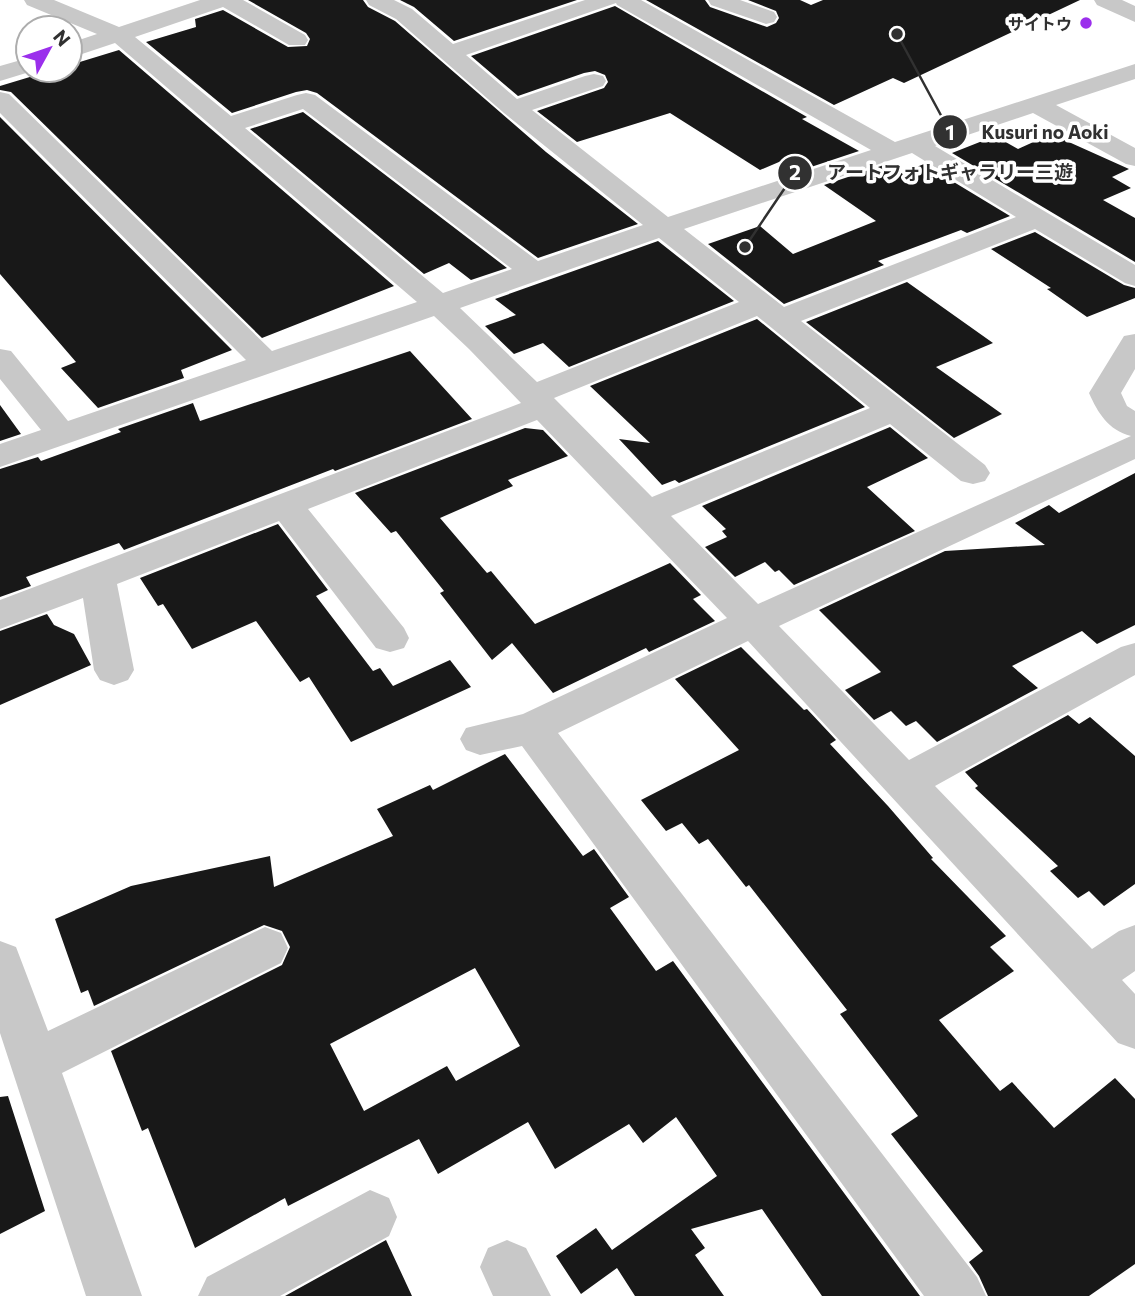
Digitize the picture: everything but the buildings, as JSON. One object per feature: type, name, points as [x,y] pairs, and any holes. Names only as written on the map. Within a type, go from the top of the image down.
[{"type":"street","points":[[35,0],[119,35],[439,305],[753,622],[1135,1027]]},
{"type":"street","points":[[84,46],[225,0],[297,40]]},
{"type":"street","points":[[449,53],[607,0]]},
{"type":"street","points":[[625,0],[1035,219],[1135,277]]},
{"type":"street","points":[[719,0],[766,17]]},
{"type":"street","points":[[1105,0],[1135,15]]},
{"type":"street","points":[[395,3],[404,14],[513,108],[973,473]]},
{"type":"street","points":[[0,457],[664,227],[1135,71]]},
{"type":"street","points":[[513,108],[594,81]]},
{"type":"street","points":[[0,99],[267,364]]},
{"type":"street","points":[[226,126],[306,100],[534,272]]},
{"type":"street","points":[[1033,103],[1135,158]]},
{"type":"street","points":[[0,615],[286,505],[536,401],[769,313],[1035,219]]},
{"type":"street","points":[[1135,344],[1105,393],[1114,412],[1135,427]]},
{"type":"street","points":[[0,358],[62,435]]},
{"type":"street","points":[[646,513],[894,410]]},
{"type":"street","points":[[480,738],[531,728],[753,622],[1135,446]]},
{"type":"street","points":[[286,505],[390,638]]},
{"type":"street","points":[[98,578],[114,670]]},
{"type":"street","points":[[904,783],[1135,657]]},
{"type":"street","points":[[531,728],[958,1296]]},
{"type":"street","points":[[1087,977],[1135,946]]},
{"type":"street","points":[[34,1062],[265,948]]},
{"type":"street","points":[[3,983],[34,1062],[114,1296]]},
{"type":"street","points":[[226,1296],[370,1217]]},
{"type":"place","name":"サイトウ","points":[[1086,23]]},
{"type":"place","name":"Kusuri no Aoki","points":[[897,34]]},
{"type":"place","name":"アートフォトギャラリー三遊","points":[[745,247]]}]
